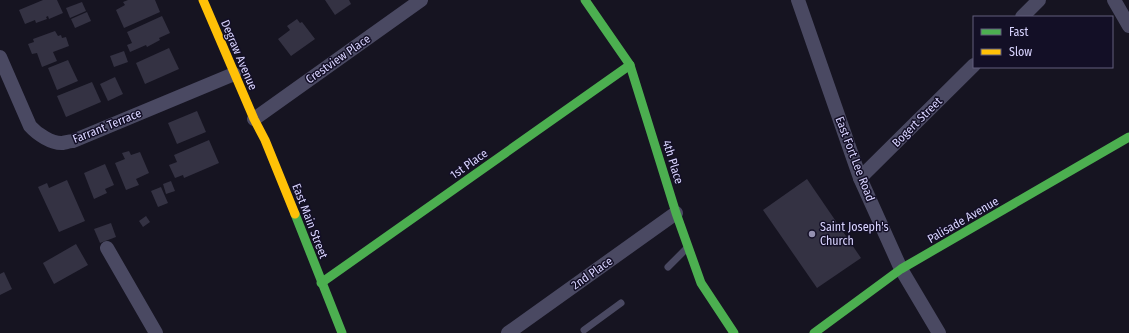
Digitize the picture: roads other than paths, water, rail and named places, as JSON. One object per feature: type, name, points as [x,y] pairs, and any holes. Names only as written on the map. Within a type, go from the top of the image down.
[{"type":"street","name":"Degraw Avenue","points":[[203,0],[254,119]]},
{"type":"street","name":"Crestview Place","points":[[254,119],[421,0]]},
{"type":"street","name":"4th Place","points":[[585,0],[630,65],[676,213],[701,283],[734,333]]},
{"type":"street","name":"East Fort Lee Road","points":[[798,0],[860,178],[901,269],[938,333]]},
{"type":"street","points":[[1023,16],[1039,0]]},
{"type":"street","points":[[1114,0],[1129,26]]},
{"type":"street","name":"Farrant Terrace","points":[[0,57],[30,126],[35,132],[44,137],[62,143],[73,141],[234,74]]},
{"type":"street","name":"1st Place","points":[[321,283],[630,65]]},
{"type":"street","name":"Bogert Street","points":[[860,178],[973,66]]},
{"type":"street","name":"East Main Street","points":[[254,119],[265,140],[342,333]]},
{"type":"street","name":"Palisade Avenue","points":[[814,333],[901,269],[1129,137]]},
{"type":"street","name":"2nd Place","points":[[508,333],[676,213]]},
{"type":"street","points":[[107,248],[156,333]]},
{"type":"lane","points":[[668,267],[689,246]]},
{"type":"lane","points":[[584,330],[621,303]]},
{"type":"place","name":"Saint Joseph's Church","points":[[812,234]]}]
